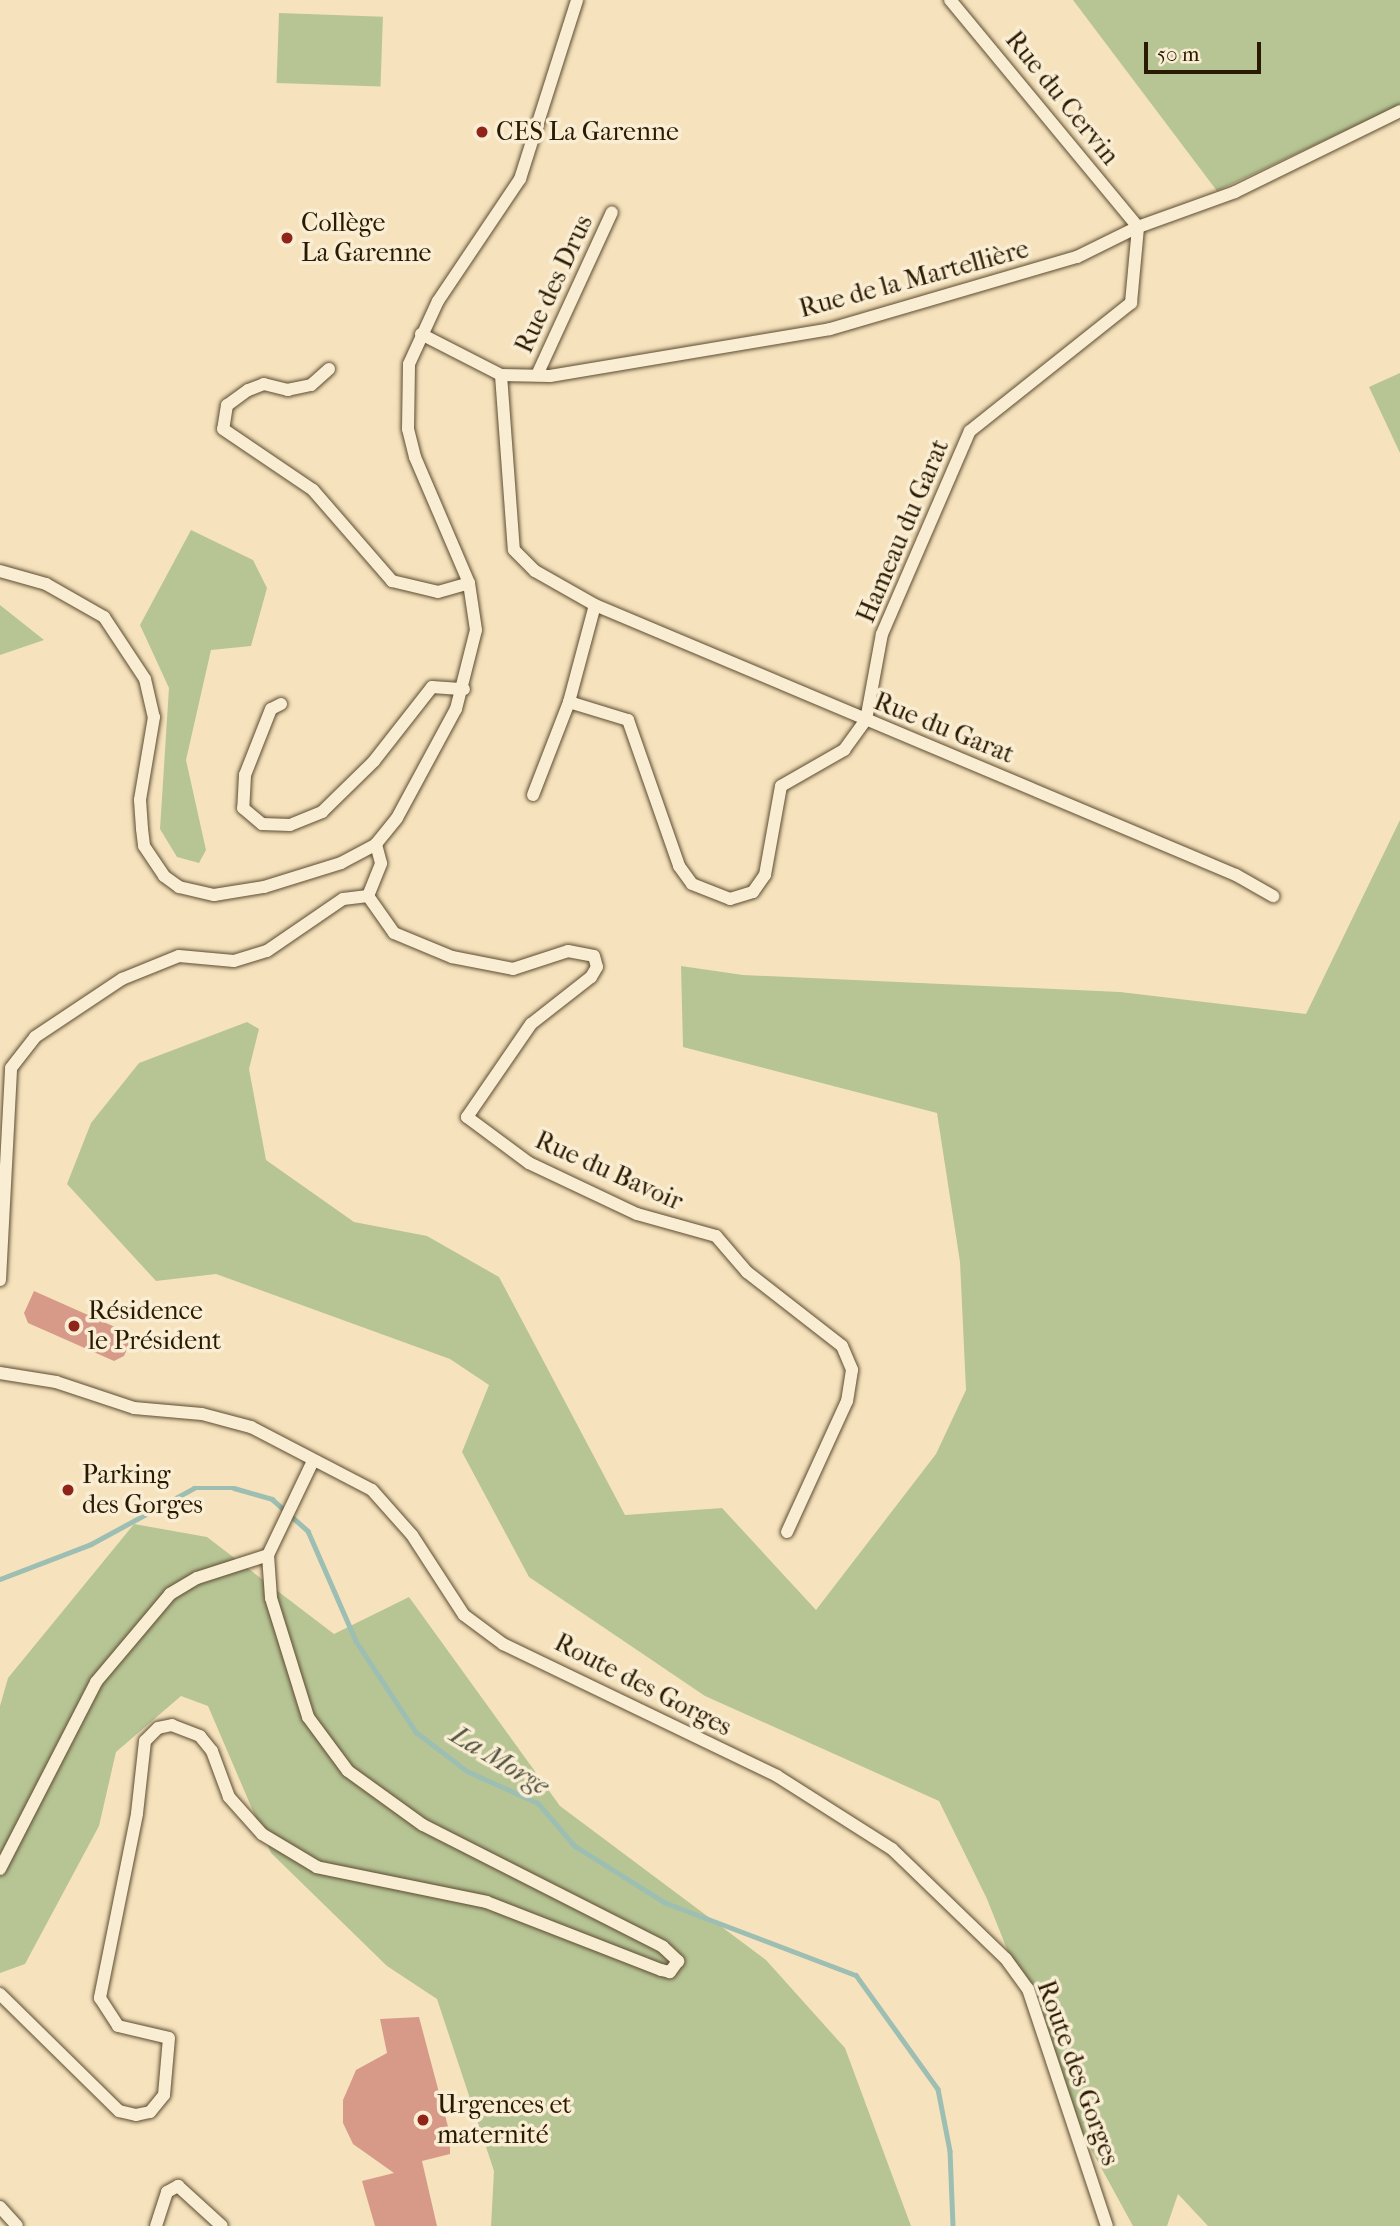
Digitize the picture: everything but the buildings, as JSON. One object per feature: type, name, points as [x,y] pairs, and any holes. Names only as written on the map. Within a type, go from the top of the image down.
[{"type":"street","points":[[0,571],[80,600],[104,617],[140,669],[154,717],[140,800],[144,846],[164,876],[179,887],[214,895],[264,887],[341,863],[376,844],[397,818],[464,689],[476,630],[469,583],[408,429],[409,364],[421,334],[520,179],[577,0]]},
{"type":"street","name":"Rue du Cervin","points":[[950,0],[1138,226]]},
{"type":"street","name":"Rue de la Martellière","points":[[421,334],[501,375],[537,375],[830,329],[1077,257],[1138,226],[1234,192],[1400,111]]},
{"type":"street","name":"Rue des Drus","points":[[537,375],[612,212]]},
{"type":"street","name":"Hameau du Garat","points":[[866,720],[882,635],[970,431],[1131,303],[1138,226]]},
{"type":"street","points":[[329,369],[311,385],[288,390],[264,384],[248,390],[227,405],[223,429],[313,491],[392,582],[438,592],[469,583]]},
{"type":"street","name":"Rue du Garat","points":[[501,375],[514,551],[535,571],[595,605],[1236,875],[1273,896]]},
{"type":"street","points":[[533,795],[569,702],[595,605]]},
{"type":"street","points":[[281,704],[271,709],[245,775],[243,808],[262,824],[290,825],[322,812],[374,761],[432,687],[464,689]]},
{"type":"street","points":[[569,702],[628,720],[679,866],[692,884],[730,899],[752,892],[765,875],[781,786],[844,750],[866,720]]},
{"type":"street","points":[[0,1280],[12,1068],[34,1037],[122,979],[179,956],[234,961],[267,951],[343,899],[368,897],[381,863],[376,844]]},
{"type":"street","name":"Rue du Bavoir","points":[[368,897],[394,933],[452,957],[513,969],[568,951],[594,956],[597,967],[591,977],[531,1024],[467,1117],[529,1163],[637,1214],[716,1236],[747,1272],[842,1346],[852,1370],[847,1401],[786,1532]]},
{"type":"street","name":"Route des Gorges","points":[[0,1373],[56,1382],[134,1408],[202,1414],[251,1427],[372,1490],[412,1535],[464,1615],[503,1644],[778,1776],[892,1849],[961,1914],[1028,1989],[1107,2226]]},
{"type":"street","points":[[0,1994],[119,2111],[136,2115],[150,2112],[164,2095],[169,2038],[118,2026],[100,1998],[137,1814],[145,1741],[172,1725],[200,1736],[212,1751],[229,1797],[289,1854],[345,1875],[487,1902],[660,1970],[676,1968],[678,1961],[663,1947],[423,1825],[348,1771],[308,1717],[271,1598],[268,1555],[313,1461]]},
{"type":"street","points":[[0,1869],[96,1682],[170,1594],[197,1578],[268,1555]]},
{"type":"street","points":[[156,2226],[167,2192],[178,2186],[222,2226]]},
{"type":"street","points":[[0,2207],[17,2226]]},
{"type":"green space","points":[[1073,0],[1400,0],[1400,105],[1217,191]]},
{"type":"green space","points":[[279,13],[383,17],[380,87],[277,83]]},
{"type":"green space","points":[[1400,373],[1400,453],[1369,387]]},
{"type":"green space","points":[[191,530],[253,560],[267,588],[251,646],[211,650],[186,760],[206,850],[199,863],[177,857],[160,829],[169,688],[140,625]]},
{"type":"green space","points":[[0,605],[44,640],[0,655]]},
{"type":"green space","points":[[1400,820],[1400,2226],[1208,2226],[1178,2194],[1167,2226],[1133,2226],[1075,2120],[987,1899],[939,1801],[705,1696],[529,1577],[462,1452],[489,1385],[450,1359],[216,1274],[156,1281],[67,1184],[91,1123],[139,1063],[247,1022],[259,1029],[249,1069],[266,1160],[354,1222],[427,1236],[499,1277],[625,1515],[722,1508],[816,1610],[936,1454],[966,1390],[960,1262],[937,1113],[683,1047],[681,966],[743,975],[1120,992],[1306,1014]]},
{"type":"green space","points":[[134,1524],[207,1537],[334,1634],[409,1597],[560,1806],[766,1960],[845,2048],[911,2226],[491,2226],[494,2171],[437,1999],[387,1966],[271,1853],[208,1706],[181,1696],[116,1752],[99,1826],[25,1964],[0,1973],[0,1706],[8,1678]]},
{"type":"waterway","name":"La Morge","points":[[0,1579],[91,1544],[194,1488],[234,1488],[272,1499],[308,1531],[356,1641],[416,1732],[467,1771],[538,1803],[575,1846],[666,1903],[856,1975],[938,2089],[950,2151],[953,2226]]},
{"type":"place","name":"CES La Garenne","points":[[482,132]]},
{"type":"place","name":"Collège La Garenne","points":[[287,238]]},
{"type":"place","name":"Résidence le Président","points":[[74,1326]]},
{"type":"place","name":"Parking des Gorges","points":[[68,1490]]},
{"type":"place","name":"Urgences et maternité","points":[[423,2120]]}]
